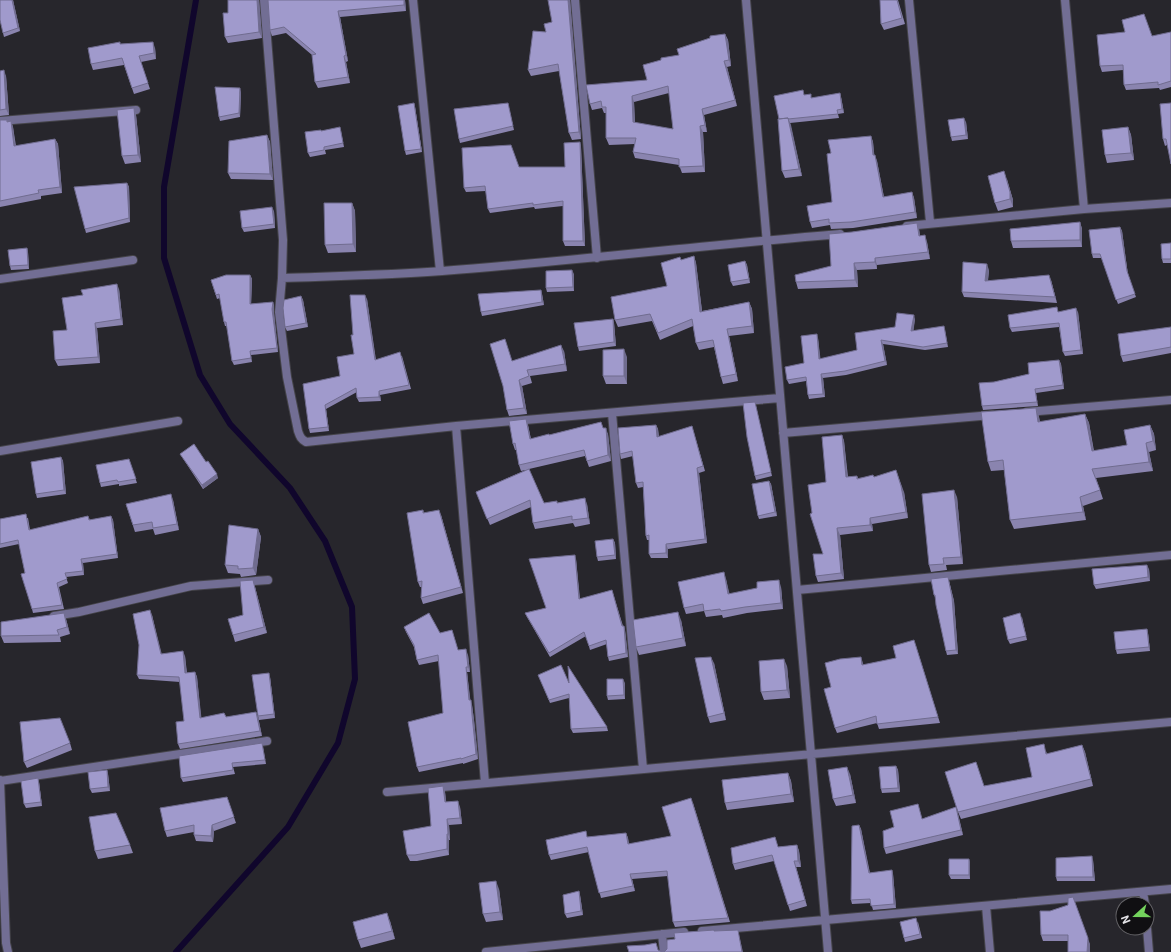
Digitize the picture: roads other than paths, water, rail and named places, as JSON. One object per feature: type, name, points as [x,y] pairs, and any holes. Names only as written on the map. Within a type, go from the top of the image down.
[{"type":"street","points":[[264,0],[283,240],[280,312],[283,352],[298,432],[303,440],[306,442],[332,440],[456,426],[780,398]]},
{"type":"street","points":[[413,0],[440,271]]},
{"type":"street","points":[[575,0],[597,258]]},
{"type":"street","points":[[746,0],[828,952]]},
{"type":"street","points":[[909,0],[930,222]]},
{"type":"street","points":[[1065,0],[1084,209]]},
{"type":"street","points":[[0,121],[136,110]]},
{"type":"street","points":[[900,226],[930,222],[1171,203]]},
{"type":"street","points":[[282,278],[440,271],[597,258],[846,233]]},
{"type":"street","points":[[0,279],[134,260]]},
{"type":"street","points":[[1021,413],[1171,400]]},
{"type":"street","points":[[612,413],[643,769]]},
{"type":"street","points":[[783,433],[997,415]]},
{"type":"street","points":[[0,451],[178,421]]},
{"type":"street","points":[[456,426],[485,783]]},
{"type":"street","points":[[797,590],[1171,555]]},
{"type":"street","points":[[43,618],[79,612],[191,586],[268,580]]},
{"type":"street","points":[[387,792],[1171,722]]},
{"type":"street","points":[[8,952],[3,943],[0,781],[267,741]]},
{"type":"street","points":[[486,952],[662,934],[1171,889]]},
{"type":"street","points":[[1143,892],[1143,896]]},
{"type":"street","points":[[986,906],[990,952]]},
{"type":"street","points":[[662,934],[664,952]]},
{"type":"street","points":[[1148,936],[1149,952]]},
{"type":"waterway","points":[[176,952],[288,827],[338,743],[355,679],[352,607],[325,541],[290,488],[230,424],[200,375],[164,258],[164,187],[196,0]]}]
